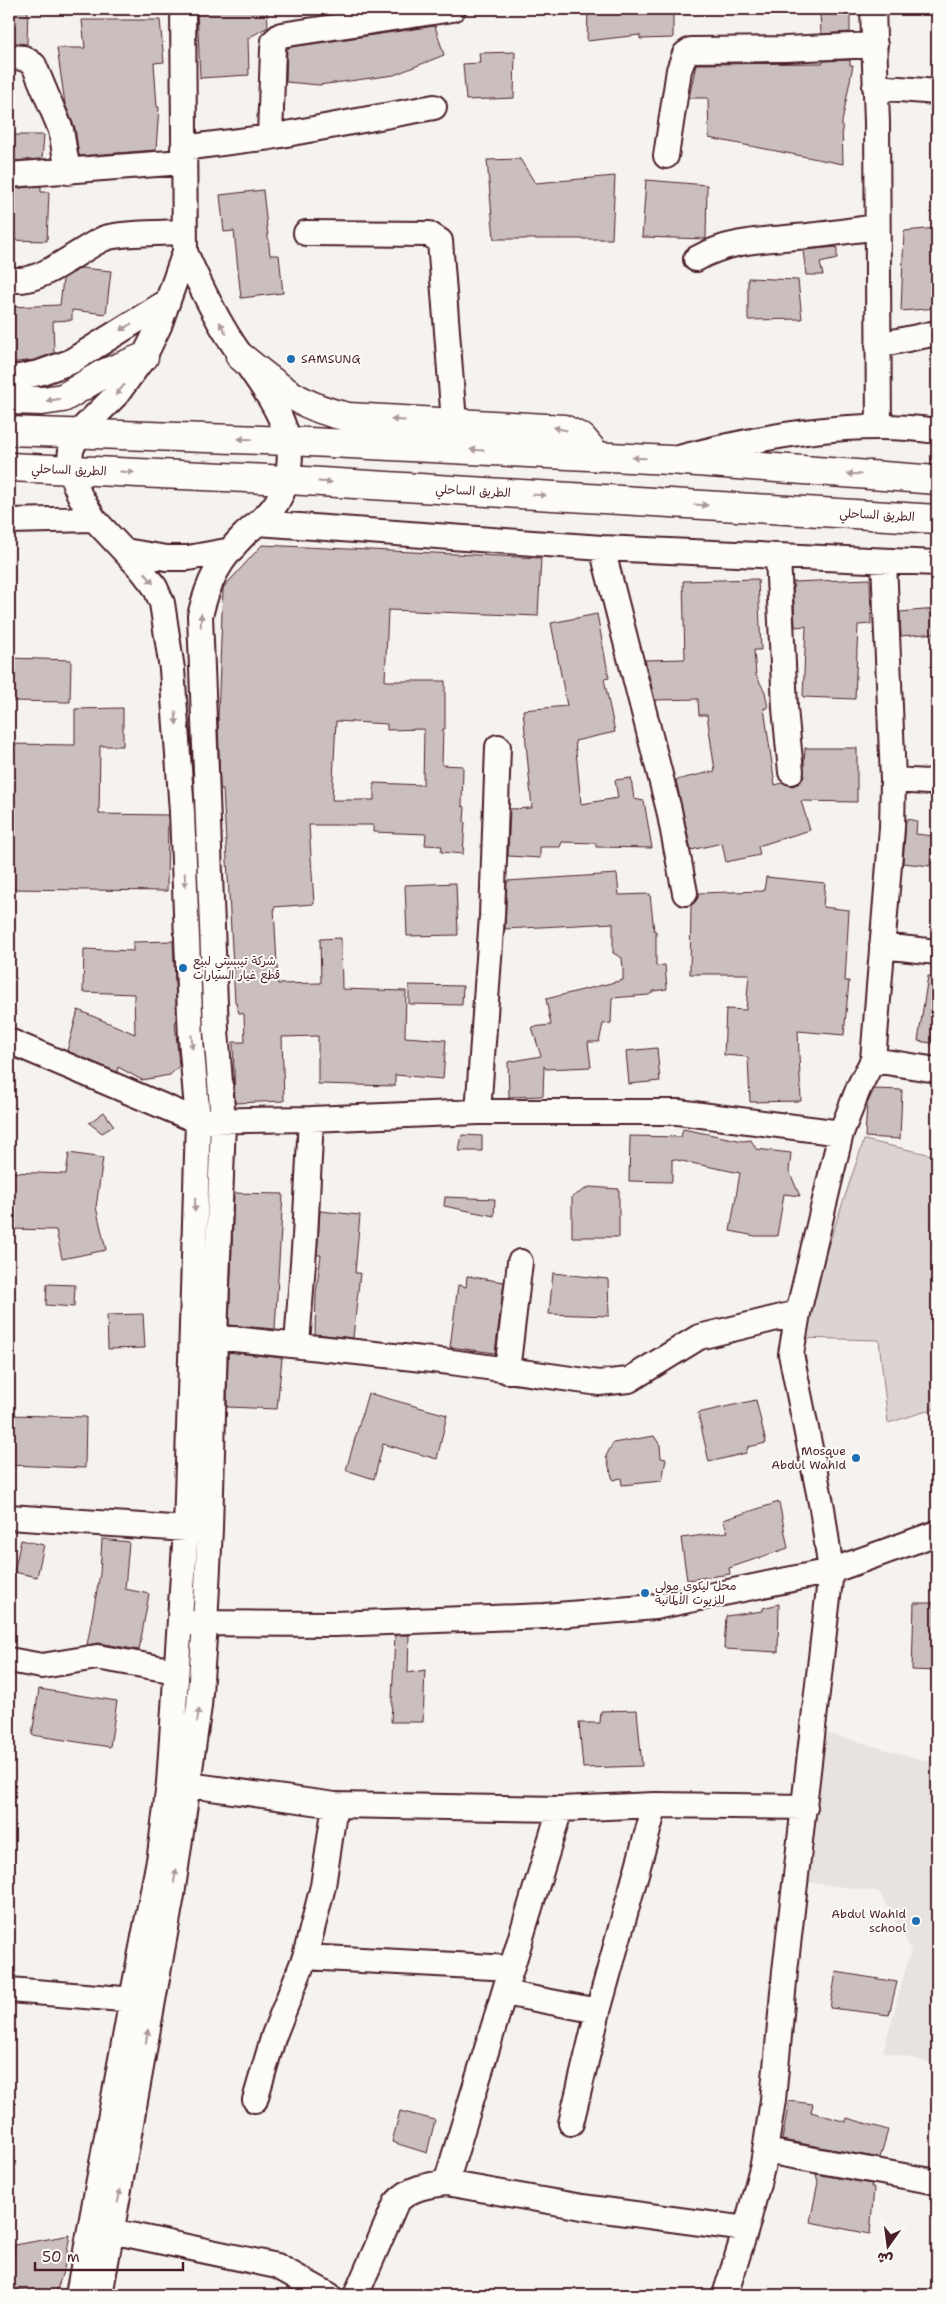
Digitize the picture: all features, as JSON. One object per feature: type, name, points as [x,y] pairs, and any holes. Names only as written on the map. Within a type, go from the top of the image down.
[{"type":"highway","points":[[240,356],[301,402],[324,412],[348,417],[564,429],[582,438],[598,457]]},
{"type":"highway","points":[[9,400],[42,401],[63,398],[103,374],[144,357]]},
{"type":"highway","points":[[9,431],[289,441],[670,460],[937,480]]},
{"type":"highway","name":"الطريق الساحلي","points":[[9,467],[288,480],[937,519]]},
{"type":"street","points":[[100,2295],[102,2229],[142,2000],[169,1783],[186,1530],[198,1121],[191,1040],[182,812],[172,669],[162,604],[155,587],[94,519],[80,496],[69,470],[72,450],[78,432],[117,394],[144,357],[168,301],[185,242],[183,9]]},
{"type":"street","points":[[270,137],[272,50],[274,41],[280,35],[453,9]]},
{"type":"street","points":[[873,9],[879,426]]},
{"type":"street","points":[[666,156],[679,70],[685,54],[691,50],[875,45]]},
{"type":"street","points":[[9,57],[24,58],[34,65],[61,130],[68,172]]},
{"type":"street","points":[[875,87],[937,92]]},
{"type":"street","points":[[9,175],[68,172],[183,155],[434,107]]},
{"type":"street","points":[[696,259],[714,249],[748,241],[811,236],[877,227]]},
{"type":"street","points":[[306,232],[430,234],[440,241],[454,422]]},
{"type":"street","points":[[9,279],[16,281],[42,273],[104,238],[185,242]]},
{"type":"street","points":[[142,2000],[172,1895],[189,1785],[199,1706],[210,1529],[223,1122],[216,1030],[200,616],[206,591],[215,569],[276,504],[288,480],[291,461],[284,421],[240,356],[204,295],[185,242]]},
{"type":"street","points":[[9,379],[39,373],[70,362],[168,301]]},
{"type":"street","points":[[878,345],[937,333]]},
{"type":"street","points":[[670,460],[786,435],[879,426],[937,431]]},
{"type":"street","points":[[891,477],[937,466]]},
{"type":"street","points":[[9,521],[94,519]]},
{"type":"street","points":[[258,523],[602,548],[937,562]]},
{"type":"street","points":[[602,548],[669,810],[685,894]]},
{"type":"street","points":[[125,552],[166,558],[188,558],[232,550]]},
{"type":"street","points":[[778,556],[785,708],[791,772]]},
{"type":"street","points":[[725,2295],[746,2229],[765,2151],[773,2100],[785,1971],[831,1571],[822,1508],[791,1354],[798,1312],[841,1133],[859,1087],[873,1060],[892,828],[893,780],[884,561]]},
{"type":"street","points":[[478,1112],[492,916],[498,747]]},
{"type":"street","points":[[893,780],[928,782],[937,779]]},
{"type":"street","points":[[882,946],[937,952]]},
{"type":"street","points":[[9,1041],[198,1121],[311,1120],[478,1112],[678,1112],[841,1133]]},
{"type":"street","points":[[873,1060],[937,1070]]},
{"type":"street","points":[[296,1344],[306,1236],[311,1120]]},
{"type":"street","points":[[507,1371],[520,1262]]},
{"type":"street","points":[[215,1337],[296,1344],[599,1383],[629,1380],[699,1337],[798,1312]]},
{"type":"street","points":[[9,1518],[186,1530],[210,1529]]},
{"type":"street","points":[[180,1622],[205,1624],[335,1624],[515,1617],[656,1608],[831,1571],[937,1533]]},
{"type":"street","points":[[9,1660],[42,1666],[97,1657],[176,1671]]},
{"type":"street","points":[[189,1785],[335,1805],[560,1809],[655,1805],[805,1807]]},
{"type":"street","points":[[255,2100],[274,2035],[305,1957],[323,1886],[335,1805]]},
{"type":"street","points":[[570,2122],[598,2011],[655,1805]]},
{"type":"street","points":[[446,2182],[560,1809]]},
{"type":"street","points":[[305,1957],[511,1968]]},
{"type":"street","points":[[9,1990],[142,2000]]},
{"type":"street","points":[[504,1993],[598,2011]]},
{"type":"street","points":[[765,2151],[937,2182]]},
{"type":"street","points":[[356,2295],[396,2203],[402,2195],[446,2182],[582,2207],[746,2229]]},
{"type":"street","points":[[78,2295],[102,2229]]},
{"type":"street","points":[[102,2229],[277,2266],[329,2295]]},
{"type":"shaded area","points":[[864,1140],[937,1156],[937,1408],[888,1423],[879,1340],[797,1338]]},
{"type":"shaded area","name":"Abdul Wahid school","points":[[824,1732],[937,1764],[937,2064],[883,2052],[911,1949],[879,1892],[799,1881]]},
{"type":"building","points":[[9,9],[28,9],[27,44],[9,42]]},
{"type":"building","points":[[197,9],[267,9],[268,27],[248,38],[249,75],[200,78]]},
{"type":"building","points":[[588,9],[673,9],[673,38],[640,39],[640,35],[587,41]]},
{"type":"building","points":[[820,13],[850,15],[850,32],[821,34]]},
{"type":"building","points":[[82,20],[160,20],[164,62],[154,63],[157,107],[159,107],[156,150],[79,156],[75,128],[65,104],[57,48],[85,48]]},
{"type":"building","points":[[435,26],[444,55],[394,75],[319,85],[286,82],[287,49],[291,47]]},
{"type":"building","points":[[515,52],[514,98],[466,100],[463,64],[480,63],[479,53]]},
{"type":"building","points":[[850,60],[850,65],[853,65],[842,122],[843,164],[709,138],[708,98],[689,98],[696,64],[823,63],[823,61]]},
{"type":"building","points":[[9,135],[44,135],[42,159],[9,161]]},
{"type":"building","points":[[520,159],[535,183],[615,176],[612,239],[494,239],[487,160]]},
{"type":"building","points":[[646,180],[707,185],[706,239],[642,237]]},
{"type":"building","points":[[41,186],[41,192],[49,192],[47,241],[9,240],[9,189]]},
{"type":"building","points":[[263,190],[270,255],[279,255],[283,293],[241,298],[234,231],[224,232],[220,195]]},
{"type":"building","points":[[937,228],[937,308],[901,311],[904,231]]},
{"type":"building","points":[[837,247],[837,259],[820,263],[823,275],[806,275],[803,250]]},
{"type":"building","points":[[81,268],[111,271],[106,314],[72,310],[72,320],[53,321],[54,353],[35,360],[9,363],[9,307],[60,305],[63,279]]},
{"type":"building","points":[[748,278],[798,280],[802,319],[748,320]]},
{"type":"building","points":[[262,545],[541,558],[538,616],[388,610],[385,681],[445,681],[445,729],[443,729],[442,765],[463,766],[462,806],[465,807],[465,822],[463,854],[441,852],[442,846],[425,845],[426,834],[373,832],[373,825],[309,825],[314,904],[274,907],[278,984],[321,983],[320,939],[341,938],[342,989],[406,991],[405,1037],[446,1040],[443,1079],[395,1075],[395,1086],[318,1084],[318,1036],[282,1037],[284,1101],[235,1103],[233,1042],[245,1042],[244,1014],[239,1013],[235,1001],[223,789],[220,789],[218,717],[223,588]],"holes":[[[336,721],[387,724],[387,730],[424,729],[423,785],[374,783],[374,800],[332,800]]]},
{"type":"building","points":[[758,579],[761,650],[754,650],[756,675],[765,692],[768,708],[764,708],[775,785],[783,783],[793,786],[803,778],[805,748],[857,748],[857,802],[801,801],[810,830],[758,846],[760,855],[726,862],[722,843],[691,850],[676,780],[715,771],[707,715],[699,715],[698,699],[655,700],[645,660],[685,659],[683,581]]},
{"type":"building","points":[[870,579],[871,624],[858,625],[855,699],[803,697],[806,626],[795,627],[793,582]]},
{"type":"building","points":[[937,609],[937,633],[901,636],[900,612]]},
{"type":"building","points":[[597,614],[609,678],[604,679],[615,732],[575,741],[581,804],[618,798],[615,780],[631,778],[634,799],[644,801],[652,848],[596,847],[596,843],[562,842],[560,847],[540,847],[540,858],[508,856],[510,809],[532,808],[523,710],[567,706],[551,623]]},
{"type":"building","points":[[9,658],[71,660],[70,702],[9,701]]},
{"type":"building","points":[[123,708],[123,746],[100,746],[99,814],[168,815],[167,891],[9,889],[9,744],[75,745],[75,709]]},
{"type":"building","points":[[906,819],[917,821],[916,834],[933,836],[930,866],[903,863]]},
{"type":"building","points":[[617,874],[619,895],[650,894],[654,931],[656,931],[656,966],[665,965],[667,989],[654,991],[649,995],[612,998],[611,1023],[603,1024],[599,1042],[588,1042],[591,1067],[546,1069],[544,1066],[543,1096],[509,1097],[508,1062],[541,1056],[532,1027],[551,1025],[546,999],[623,980],[623,968],[622,958],[613,953],[613,923],[505,929],[507,881]]},
{"type":"building","points":[[766,877],[825,883],[823,907],[849,910],[845,981],[849,981],[844,1035],[798,1031],[801,1101],[750,1102],[748,1057],[724,1055],[726,1009],[746,1010],[749,974],[690,974],[691,905],[698,898],[698,893],[764,891]]},
{"type":"building","points":[[456,883],[458,935],[407,936],[405,885]]},
{"type":"building","points":[[173,941],[177,1022],[175,1022],[179,1066],[170,1075],[142,1080],[118,1067],[117,1072],[67,1051],[78,1010],[135,1034],[134,994],[83,992],[84,949],[133,951],[133,942]]},
{"type":"building","points":[[928,976],[937,977],[937,1044],[918,1041]]},
{"type":"building","points":[[409,985],[463,986],[462,1005],[409,1004]]},
{"type":"building","points":[[657,1048],[660,1081],[629,1084],[626,1051]]},
{"type":"building","points":[[874,1089],[902,1090],[900,1139],[865,1137],[867,1104]]},
{"type":"building","points":[[104,1112],[114,1126],[102,1133],[89,1123]]},
{"type":"building","points":[[683,1129],[743,1141],[751,1140],[756,1149],[791,1153],[789,1171],[800,1196],[784,1194],[777,1236],[755,1236],[730,1231],[740,1173],[672,1159],[672,1182],[629,1181],[630,1136],[681,1137]]},
{"type":"building","points":[[462,1135],[482,1136],[482,1151],[459,1151]]},
{"type":"building","points":[[69,1153],[103,1158],[96,1207],[106,1250],[62,1259],[56,1230],[9,1229],[9,1172],[66,1174]]},
{"type":"building","points":[[589,1187],[619,1189],[619,1237],[572,1237],[572,1197]]},
{"type":"building","points":[[234,1193],[283,1194],[275,1329],[229,1325]]},
{"type":"building","points":[[445,1197],[495,1199],[494,1216],[444,1206]]},
{"type":"building","points":[[320,1211],[360,1215],[355,1273],[360,1273],[353,1338],[315,1334],[316,1293],[321,1255],[317,1255]]},
{"type":"building","points":[[553,1273],[608,1279],[609,1316],[549,1314]]},
{"type":"building","points":[[467,1276],[504,1282],[495,1353],[450,1347],[458,1285],[466,1287]]},
{"type":"building","points":[[47,1284],[75,1285],[74,1307],[46,1305]]},
{"type":"building","points":[[143,1314],[145,1348],[108,1349],[107,1315]]},
{"type":"building","points":[[228,1352],[282,1358],[277,1409],[227,1407]]},
{"type":"building","points":[[368,1393],[447,1415],[437,1459],[383,1444],[374,1479],[346,1470]]},
{"type":"building","points":[[756,1400],[766,1443],[748,1447],[746,1453],[709,1462],[698,1413]]},
{"type":"building","points":[[9,1415],[86,1417],[85,1468],[9,1465]]},
{"type":"building","points":[[654,1436],[660,1445],[661,1458],[666,1459],[662,1481],[622,1485],[621,1478],[613,1480],[606,1456],[613,1443]]},
{"type":"building","points":[[779,1502],[788,1548],[729,1568],[730,1574],[687,1580],[681,1538],[728,1532],[723,1520]]},
{"type":"building","points":[[102,1539],[129,1542],[125,1589],[149,1594],[139,1650],[99,1643],[87,1645],[100,1574]]},
{"type":"building","points":[[21,1540],[44,1545],[37,1577],[14,1572]]},
{"type":"building","points":[[914,1603],[937,1603],[937,1671],[912,1670]]},
{"type":"building","points":[[779,1604],[778,1652],[724,1649],[726,1616],[763,1611],[763,1608]]},
{"type":"building","points":[[395,1635],[409,1635],[408,1673],[425,1670],[423,1722],[391,1722]]},
{"type":"building","points":[[39,1689],[117,1701],[110,1747],[32,1735]]},
{"type":"building","points":[[637,1710],[642,1766],[583,1768],[579,1723],[600,1723],[601,1711]]},
{"type":"building","points":[[836,1972],[897,1982],[889,2015],[830,2008]]},
{"type":"building","points":[[789,2101],[813,2104],[811,2112],[846,2122],[847,2118],[888,2130],[880,2158],[782,2140]]},
{"type":"building","points":[[400,2111],[435,2120],[427,2153],[392,2142]]},
{"type":"building","points":[[816,2174],[872,2184],[871,2187],[874,2188],[870,2234],[810,2222],[818,2182]]},
{"type":"building","points":[[70,2235],[64,2269],[55,2295],[10,2289],[15,2245]]},
{"type":"place","name":"SAMSUNG","points":[[291,359]]},
{"type":"place","name":"شركة تيبستي لبيع قطع غيار السيارات","points":[[183,968]]},
{"type":"place","name":"Mosque Abdul Wahid","points":[[856,1458]]},
{"type":"place","name":"محل ليكوي مولي للزيوت الألمانية","points":[[645,1593]]},
{"type":"place","name":"Abdul Wahid school","points":[[916,1921]]}]
